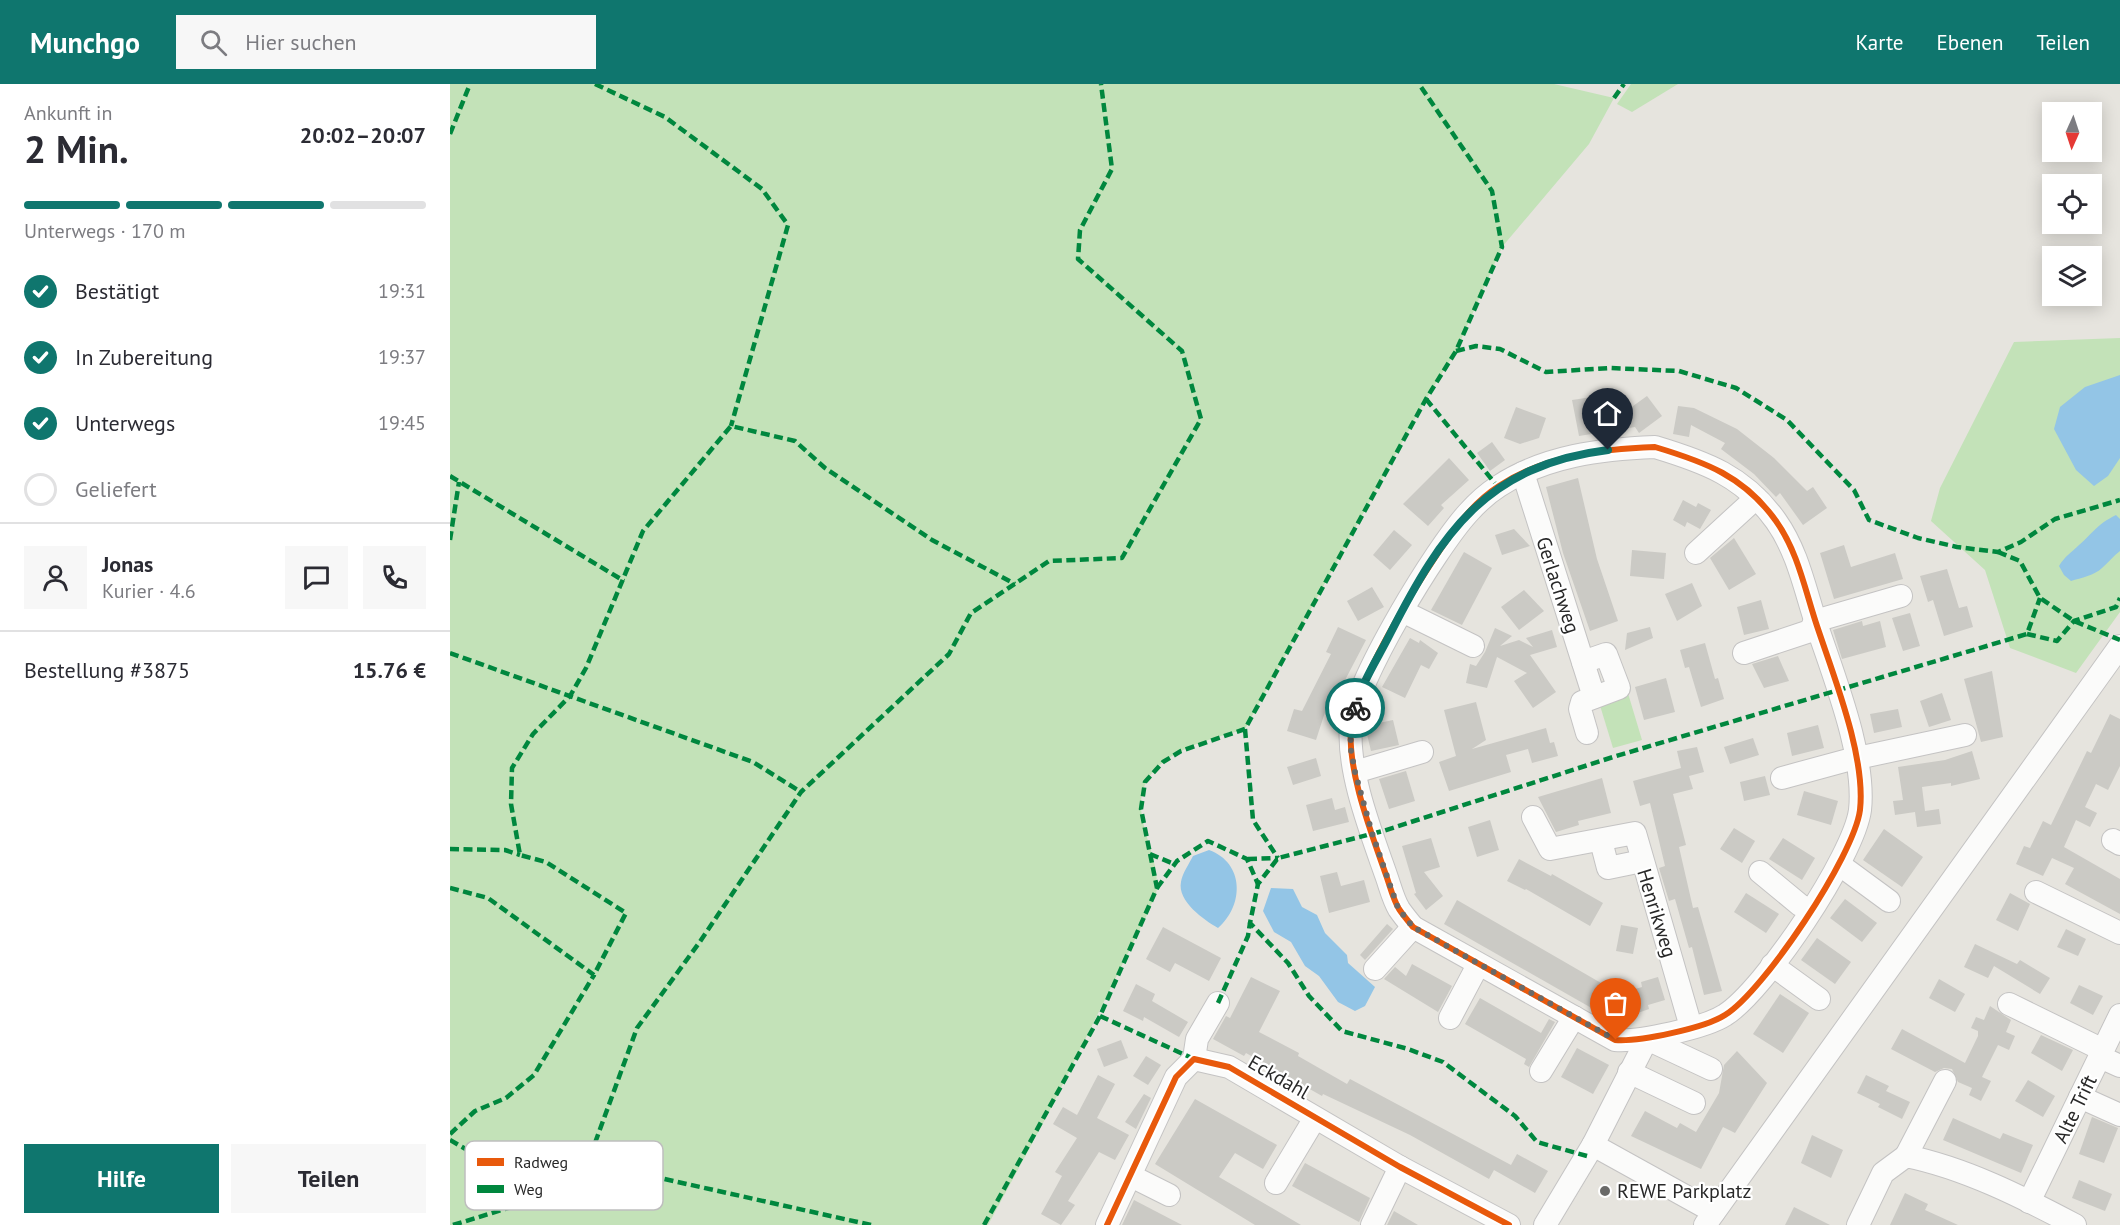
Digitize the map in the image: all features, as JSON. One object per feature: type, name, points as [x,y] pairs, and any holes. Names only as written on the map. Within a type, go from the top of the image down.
[{"type":"street","points":[[1655,447],[1712,465],[1735,480],[1756,498],[1776,521],[1794,556],[1846,718],[1861,784],[1860,812],[1840,865],[1751,994],[1723,1016],[1691,1027],[1632,1042],[1616,1040],[1413,927],[1398,908],[1372,833],[1355,772],[1350,745],[1351,723],[1357,702],[1402,611],[1442,547],[1468,512],[1498,487],[1523,473],[1575,454],[1655,447]]},
{"type":"street","name":"Gerlachweg","points":[[1523,473],[1594,697],[1582,702],[1581,709],[1587,733]]},
{"type":"street","points":[[1696,554],[1756,498]]},
{"type":"street","points":[[1744,653],[1810,631],[1815,621],[1901,596]]},
{"type":"street","points":[[1402,611],[1473,646]]},
{"type":"street","points":[[1593,1144],[1710,1219],[2120,646]]},
{"type":"street","points":[[1782,778],[1856,758],[1965,735]]},
{"type":"street","points":[[1355,772],[1422,752]]},
{"type":"street","name":"Henrikweg","points":[[1533,817],[1550,849],[1635,833],[1691,1027]]},
{"type":"street","points":[[1840,865],[1889,901]]},
{"type":"street","points":[[1760,872],[1800,905],[1810,910]]},
{"type":"street","points":[[2036,892],[2120,933]]},
{"type":"street","points":[[1375,969],[1413,927]]},
{"type":"street","points":[[1450,1018],[1478,965]]},
{"type":"street","points":[[1772,965],[1819,999]]},
{"type":"street","points":[[1107,1225],[1176,1077],[1194,1059],[1197,1039],[1218,1003]]},
{"type":"street","points":[[2009,1004],[2108,1058]]},
{"type":"street","name":"Alte Trift","points":[[2037,1212],[2080,1097],[2108,1058],[2120,1015]]},
{"type":"street","points":[[1541,1071],[1574,1017]]},
{"type":"street","points":[[1647,1039],[1711,1069]]},
{"type":"street","points":[[1545,1225],[1593,1144],[1647,1039]]},
{"type":"street","name":"Eckdahl","points":[[1194,1059],[1229,1067],[1400,1167],[1509,1225]]},
{"type":"street","points":[[1629,1071],[1694,1103]]},
{"type":"street","points":[[1858,1225],[1883,1173],[1906,1156],[1945,1081]]},
{"type":"street","points":[[2080,1097],[2120,1115]]},
{"type":"street","points":[[1276,1184],[1315,1118]]},
{"type":"street","points":[[1906,1156],[1937,1162],[2037,1212],[2075,1225]]},
{"type":"street","points":[[1372,1225],[1400,1167]]},
{"type":"street","points":[[1131,1176],[1169,1195]]},
{"type":"green space","points":[[450,84],[1554,84],[1614,98],[1589,144],[1502,247],[1456,351],[1426,399],[1245,729],[1194,745],[1177,753],[1150,775],[1143,791],[1141,809],[1157,877],[1156,894],[1049,1112],[988,1225],[450,1225]]},
{"type":"green space","points":[[1631,84],[1678,84],[1632,112],[1617,104]]},
{"type":"green space","points":[[2120,338],[2120,612],[2076,673],[2010,648],[1985,570],[1931,521],[1940,488],[2014,342]]},
{"type":"green space","points":[[1627,690],[1642,740],[1613,748],[1598,699]]},
{"type":"water","points":[[2120,375],[2120,458],[2108,476],[2094,486],[2076,470],[2054,429],[2060,407],[2085,387]]},
{"type":"water","points":[[2116,515],[2120,519],[2120,551],[2099,570],[2071,581],[2059,566],[2061,563],[2099,525]]},
{"type":"water","points":[[1209,850],[1221,856],[1229,865],[1235,875],[1237,886],[1233,908],[1218,928],[1187,903],[1181,889],[1183,876],[1193,856]]},
{"type":"water","points":[[1271,888],[1293,889],[1302,907],[1317,915],[1325,933],[1347,955],[1348,963],[1375,987],[1365,1006],[1355,1011],[1338,1002],[1319,976],[1305,966],[1291,942],[1274,932],[1263,911]]},
{"type":"building","points":[[1647,396],[1662,416],[1639,433],[1635,427],[1579,436],[1572,400],[1592,397],[1593,406],[1612,403],[1615,419]]},
{"type":"building","points":[[1678,406],[1694,408],[1737,429],[1774,458],[1807,491],[1813,487],[1827,508],[1803,525],[1780,493],[1776,497],[1754,474],[1721,449],[1725,443],[1691,425],[1689,437],[1673,434]]},
{"type":"building","points":[[1516,407],[1546,418],[1539,438],[1520,444],[1504,438]]},
{"type":"building","points":[[1492,442],[1505,460],[1490,471],[1477,453]]},
{"type":"building","points":[[1449,458],[1469,480],[1441,505],[1444,508],[1428,526],[1403,504]]},
{"type":"building","points":[[1578,478],[1597,559],[1618,621],[1590,631],[1563,553],[1546,487]]},
{"type":"building","points":[[1683,500],[1696,507],[1698,503],[1711,510],[1700,529],[1687,522],[1685,527],[1673,520]]},
{"type":"building","points":[[1514,529],[1530,546],[1502,555],[1495,535]]},
{"type":"building","points":[[1394,530],[1412,545],[1390,570],[1373,555]]},
{"type":"building","points":[[1734,538],[1756,574],[1729,590],[1710,558]]},
{"type":"building","points":[[1844,545],[1851,567],[1895,553],[1903,579],[1834,599],[1820,553]]},
{"type":"building","points":[[1632,550],[1666,553],[1664,579],[1630,576]]},
{"type":"building","points":[[1464,552],[1492,568],[1462,625],[1431,610]]},
{"type":"building","points":[[1947,569],[1959,608],[1967,606],[1973,627],[1944,636],[1933,600],[1928,602],[1920,576]]},
{"type":"building","points":[[1692,583],[1702,606],[1677,621],[1665,594]]},
{"type":"building","points":[[1372,587],[1384,607],[1358,621],[1347,601]]},
{"type":"building","points":[[1524,590],[1544,611],[1519,630],[1501,607]]},
{"type":"building","points":[[1761,600],[1769,629],[1744,635],[1737,607]]},
{"type":"building","points":[[1910,613],[1920,646],[1903,651],[1892,618]]},
{"type":"building","points":[[1862,621],[1863,626],[1880,621],[1886,647],[1842,659],[1833,630]]},
{"type":"building","points":[[1338,627],[1366,640],[1332,705],[1328,703],[1316,740],[1287,731],[1294,709],[1302,711],[1331,654],[1326,652]]},
{"type":"building","points":[[1650,627],[1653,638],[1625,650],[1627,633]]},
{"type":"building","points":[[1495,628],[1512,636],[1500,646],[1519,640],[1533,647],[1526,638],[1552,630],[1557,647],[1530,655],[1556,692],[1533,708],[1514,681],[1527,673],[1497,657],[1487,688],[1466,683],[1470,664],[1476,666]]},
{"type":"building","points":[[1410,638],[1419,643],[1420,640],[1438,653],[1429,669],[1421,665],[1405,698],[1382,687]]},
{"type":"building","points":[[1705,643],[1715,679],[1718,678],[1724,699],[1701,707],[1689,667],[1685,668],[1680,650]]},
{"type":"building","points":[[1778,656],[1789,681],[1764,688],[1752,664]]},
{"type":"building","points":[[1992,671],[2003,737],[1981,742],[1964,679]]},
{"type":"building","points":[[1666,678],[1675,712],[1644,720],[1635,687]]},
{"type":"building","points":[[1942,693],[1951,720],[1929,727],[1920,701]]},
{"type":"building","points":[[1476,702],[1486,740],[1472,749],[1546,728],[1550,743],[1554,742],[1558,756],[1532,763],[1528,749],[1506,755],[1511,772],[1449,791],[1439,762],[1456,756],[1444,710]]},
{"type":"building","points":[[1898,709],[1902,727],[1874,733],[1870,714]]},
{"type":"building","points":[[2110,714],[2120,719],[2120,766],[2108,790],[2096,784],[2085,807],[2097,813],[2090,827],[2076,820],[2064,847],[2120,879],[2120,914],[2065,884],[2074,868],[2052,858],[2043,876],[2016,864],[2024,846],[2030,848],[2043,821],[2051,825],[2087,751],[2091,753]]},
{"type":"building","points":[[1393,720],[1399,745],[1371,751],[1365,726]]},
{"type":"building","points":[[1818,725],[1824,748],[1792,756],[1787,733]]},
{"type":"building","points":[[1753,738],[1759,755],[1730,764],[1724,747]]},
{"type":"building","points":[[1697,747],[1704,772],[1689,776],[1693,789],[1673,794],[1686,845],[1679,847],[1693,908],[1698,907],[1722,991],[1704,995],[1692,947],[1689,948],[1675,899],[1669,901],[1659,868],[1665,866],[1650,803],[1640,806],[1633,781],[1681,768],[1677,751]]},
{"type":"building","points":[[1972,751],[1980,779],[1951,786],[1951,783],[1922,787],[1925,811],[1939,809],[1941,824],[1917,827],[1915,812],[1895,815],[1893,801],[1903,800],[1898,767],[1945,760]]},
{"type":"building","points":[[1316,758],[1321,776],[1293,785],[1287,767]]},
{"type":"building","points":[[1406,771],[1415,801],[1389,809],[1379,779]]},
{"type":"building","points":[[1765,776],[1770,795],[1744,801],[1740,782]]},
{"type":"building","points":[[1602,778],[1611,813],[1578,821],[1579,825],[1556,832],[1538,797]]},
{"type":"building","points":[[1804,791],[1838,801],[1831,825],[1797,815]]},
{"type":"building","points":[[1332,798],[1335,810],[1345,807],[1349,822],[1313,831],[1306,805]]},
{"type":"building","points":[[1490,820],[1499,850],[1477,857],[1468,827]]},
{"type":"building","points":[[1734,828],[1755,841],[1742,863],[1720,849]]},
{"type":"building","points":[[1884,829],[1923,857],[1902,887],[1863,860]]},
{"type":"building","points":[[1431,838],[1440,867],[1424,872],[1443,896],[1426,910],[1414,894],[1416,893],[1402,846]]},
{"type":"building","points":[[1783,838],[1815,858],[1802,880],[1769,859]]},
{"type":"building","points":[[1519,859],[1551,876],[1552,874],[1603,903],[1590,926],[1526,889],[1507,881]]},
{"type":"building","points":[[1337,872],[1341,886],[1364,880],[1370,902],[1329,913],[1320,876]]},
{"type":"building","points":[[1746,893],[1779,914],[1766,933],[1734,912]]},
{"type":"building","points":[[2010,893],[2030,904],[2018,931],[1996,920]]},
{"type":"building","points":[[1845,899],[1877,923],[1862,942],[1830,918]]},
{"type":"building","points":[[1457,900],[1608,987],[1595,1010],[1444,924]]},
{"type":"building","points":[[1387,924],[1393,929],[1365,960],[1360,955]]},
{"type":"building","points":[[1621,925],[1638,928],[1633,954],[1616,951]]},
{"type":"building","points":[[1163,927],[1221,958],[1209,981],[1175,963],[1170,972],[1146,959]]},
{"type":"building","points":[[2066,929],[2086,939],[2078,956],[2057,947]]},
{"type":"building","points":[[1817,938],[1851,962],[1835,984],[1801,960]]},
{"type":"building","points":[[1975,944],[2017,964],[2020,960],[2050,978],[2040,994],[1994,966],[1988,978],[1964,967]]},
{"type":"building","points":[[1412,964],[1452,986],[1438,1012],[1384,979],[1395,967],[1406,976]]},
{"type":"building","points":[[1251,977],[1280,991],[1259,1032],[1299,1053],[1298,1056],[1347,1084],[1350,1079],[1511,1165],[1517,1154],[1548,1171],[1535,1193],[1494,1170],[1489,1179],[1410,1135],[1323,1094],[1322,1096],[1246,1053],[1244,1056],[1213,1039],[1226,1016],[1230,1018]]},
{"type":"building","points":[[1658,977],[1665,1000],[1648,1005],[1649,1009],[1632,1015],[1625,992],[1642,987],[1641,982]]},
{"type":"building","points":[[1939,979],[1965,994],[1955,1012],[1929,998]]},
{"type":"building","points":[[1136,984],[1155,994],[1152,1001],[1188,1022],[1179,1037],[1144,1017],[1143,1021],[1123,1011]]},
{"type":"building","points":[[2079,985],[2103,996],[2093,1015],[2070,1003]]},
{"type":"building","points":[[1780,994],[1809,1013],[1783,1053],[1753,1034]]},
{"type":"building","points":[[1480,998],[1541,1033],[1549,1019],[1555,1022],[1529,1067],[1524,1064],[1526,1059],[1465,1024]]},
{"type":"building","points":[[1990,1006],[2011,1020],[2006,1032],[2015,1036],[2009,1050],[1998,1045],[1982,1077],[1991,1081],[1981,1101],[1969,1095],[1972,1088],[1958,1082],[1952,1069],[1944,1068],[1935,1072],[1891,1049],[1902,1029],[1965,1063],[1978,1036],[1978,1031],[1971,1028],[1976,1017],[1984,1020]]},
{"type":"building","points":[[2041,1035],[2073,1050],[2062,1071],[2031,1053]]},
{"type":"building","points":[[1121,1040],[1128,1058],[1104,1067],[1097,1049]]},
{"type":"building","points":[[1577,1048],[1609,1065],[1593,1094],[1561,1077]]},
{"type":"building","points":[[1737,1051],[1767,1083],[1735,1133],[1723,1127],[1701,1169],[1631,1136],[1645,1111],[1677,1128],[1680,1123],[1696,1132],[1719,1093],[1724,1065]]},
{"type":"building","points":[[1146,1056],[1161,1065],[1148,1085],[1133,1076]]},
{"type":"building","points":[[1098,1075],[1115,1084],[1097,1118],[1129,1135],[1115,1160],[1099,1152],[1068,1201],[1075,1205],[1061,1225],[1041,1214],[1062,1176],[1055,1172],[1077,1138],[1053,1124],[1063,1107],[1077,1115]]},
{"type":"building","points":[[1866,1075],[1889,1086],[1886,1091],[1910,1102],[1902,1119],[1878,1107],[1880,1104],[1857,1093]]},
{"type":"building","points":[[2028,1080],[2055,1096],[2043,1117],[2015,1101]]},
{"type":"building","points":[[1144,1094],[1151,1098],[1136,1129],[1125,1122]]},
{"type":"building","points":[[1195,1099],[1277,1145],[1263,1169],[1235,1153],[1219,1177],[1301,1225],[1255,1225],[1155,1164]]},
{"type":"building","points":[[2092,1117],[2118,1128],[2104,1163],[2079,1154]]},
{"type":"building","points":[[1953,1118],[2000,1139],[2003,1133],[2033,1145],[2021,1173],[1943,1140]]},
{"type":"building","points":[[1812,1135],[1843,1150],[1831,1178],[1801,1163]]},
{"type":"building","points":[[1305,1163],[1370,1198],[1359,1222],[1292,1186]]},
{"type":"building","points":[[2079,1180],[2112,1194],[2105,1211],[2072,1198]]},
{"type":"building","points":[[1905,1193],[1928,1204],[1925,1210],[1958,1225],[1890,1225]]},
{"type":"building","points":[[1134,1200],[1182,1225],[1122,1225]]},
{"type":"building","points":[[1794,1207],[1830,1225],[1785,1225]]},
{"type":"building","points":[[1394,1211],[1418,1225],[1387,1225]]},
{"type":"marked path","points":[[450,134],[470,84]]},
{"type":"marked path","points":[[595,84],[665,117],[762,189],[788,225],[731,426]]},
{"type":"marked path","points":[[596,1141],[637,1028],[699,943],[801,792],[949,654],[971,613],[1049,561],[1122,558],[1201,419],[1182,351],[1078,259],[1080,230],[1112,169],[1101,84]]},
{"type":"marked path","points":[[984,1225],[1100,1016],[1157,888],[1141,809],[1145,782],[1163,762],[1181,751],[1245,729],[1426,399],[1456,351],[1502,247],[1492,191],[1419,84]]},
{"type":"marked path","points":[[1614,98],[1624,84]]},
{"type":"marked path","points":[[1456,351],[1476,346],[1500,349],[1546,372],[1610,368],[1679,371],[1736,388],[1787,420],[1854,490],[1869,520],[1918,538],[1957,547],[1998,552],[2021,542],[2055,519],[2120,500]]},
{"type":"marked path","points":[[1426,399],[1498,487]]},
{"type":"marked path","points":[[450,888],[488,898],[594,975],[626,913],[546,862],[520,855],[511,804],[512,768],[533,734],[570,696],[586,668],[643,531],[731,426],[795,441],[825,468],[932,540],[1015,584]]},
{"type":"marked path","points":[[450,476],[624,581]]},
{"type":"marked path","points":[[450,540],[459,482]]},
{"type":"marked path","points":[[1998,552],[2020,561],[2040,598],[2074,621],[2120,640]]},
{"type":"marked path","points":[[1587,1156],[1537,1142],[1515,1116],[1443,1062],[1408,1049],[1342,1031],[1309,996],[1288,963],[1250,923],[1258,884],[1278,858],[1383,831],[1613,757],[2027,634],[2040,598]]},
{"type":"marked path","points":[[2027,634],[2057,641],[2074,621],[2116,607],[2120,598]]},
{"type":"marked path","points":[[450,653],[753,762],[801,792]]},
{"type":"marked path","points":[[1245,729],[1253,820],[1278,858]]},
{"type":"marked path","points":[[1157,888],[1177,861],[1208,841],[1247,859],[1258,884]]},
{"type":"marked path","points":[[450,849],[505,850],[520,855]]},
{"type":"marked path","points":[[1150,854],[1174,864]]},
{"type":"marked path","points":[[1248,859],[1278,858]]},
{"type":"marked path","points":[[1218,1003],[1248,936],[1250,923]]},
{"type":"marked path","points":[[450,1134],[475,1111],[506,1098],[534,1075],[594,975]]},
{"type":"marked path","points":[[1100,1016],[1194,1059]]},
{"type":"marked path","points":[[450,1140],[465,1149]]},
{"type":"marked path","points":[[663,1179],[871,1225]]},
{"type":"marked path","points":[[453,1225],[502,1210]]},
{"type":"cycle path","points":[[1655,447],[1707,465],[1737,482],[1764,506],[1784,533],[1800,572],[1854,742],[1861,789],[1860,810],[1854,831],[1825,889],[1783,952],[1742,1001],[1725,1015],[1703,1025],[1655,1036],[1615,1040],[1413,927],[1395,901],[1367,821],[1356,782],[1351,726],[1366,679],[1399,616],[1454,530],[1478,502],[1517,476],[1554,461],[1594,452],[1655,447]]},
{"type":"cycle path","points":[[1107,1225],[1176,1077],[1194,1059],[1229,1067],[1400,1167],[1509,1225]]},
{"type":"way so far","points":[[1355,708],[1351,723],[1350,745],[1355,772],[1372,833],[1398,908],[1413,927],[1616,1040]]},
{"type":"place","name":"REWE Parkplatz","points":[[1605,1191]]},
{"type":"route","points":[[1355,708],[1366,680],[1402,611],[1442,547],[1468,512],[1498,487],[1523,473],[1575,454],[1608,450]]}]
